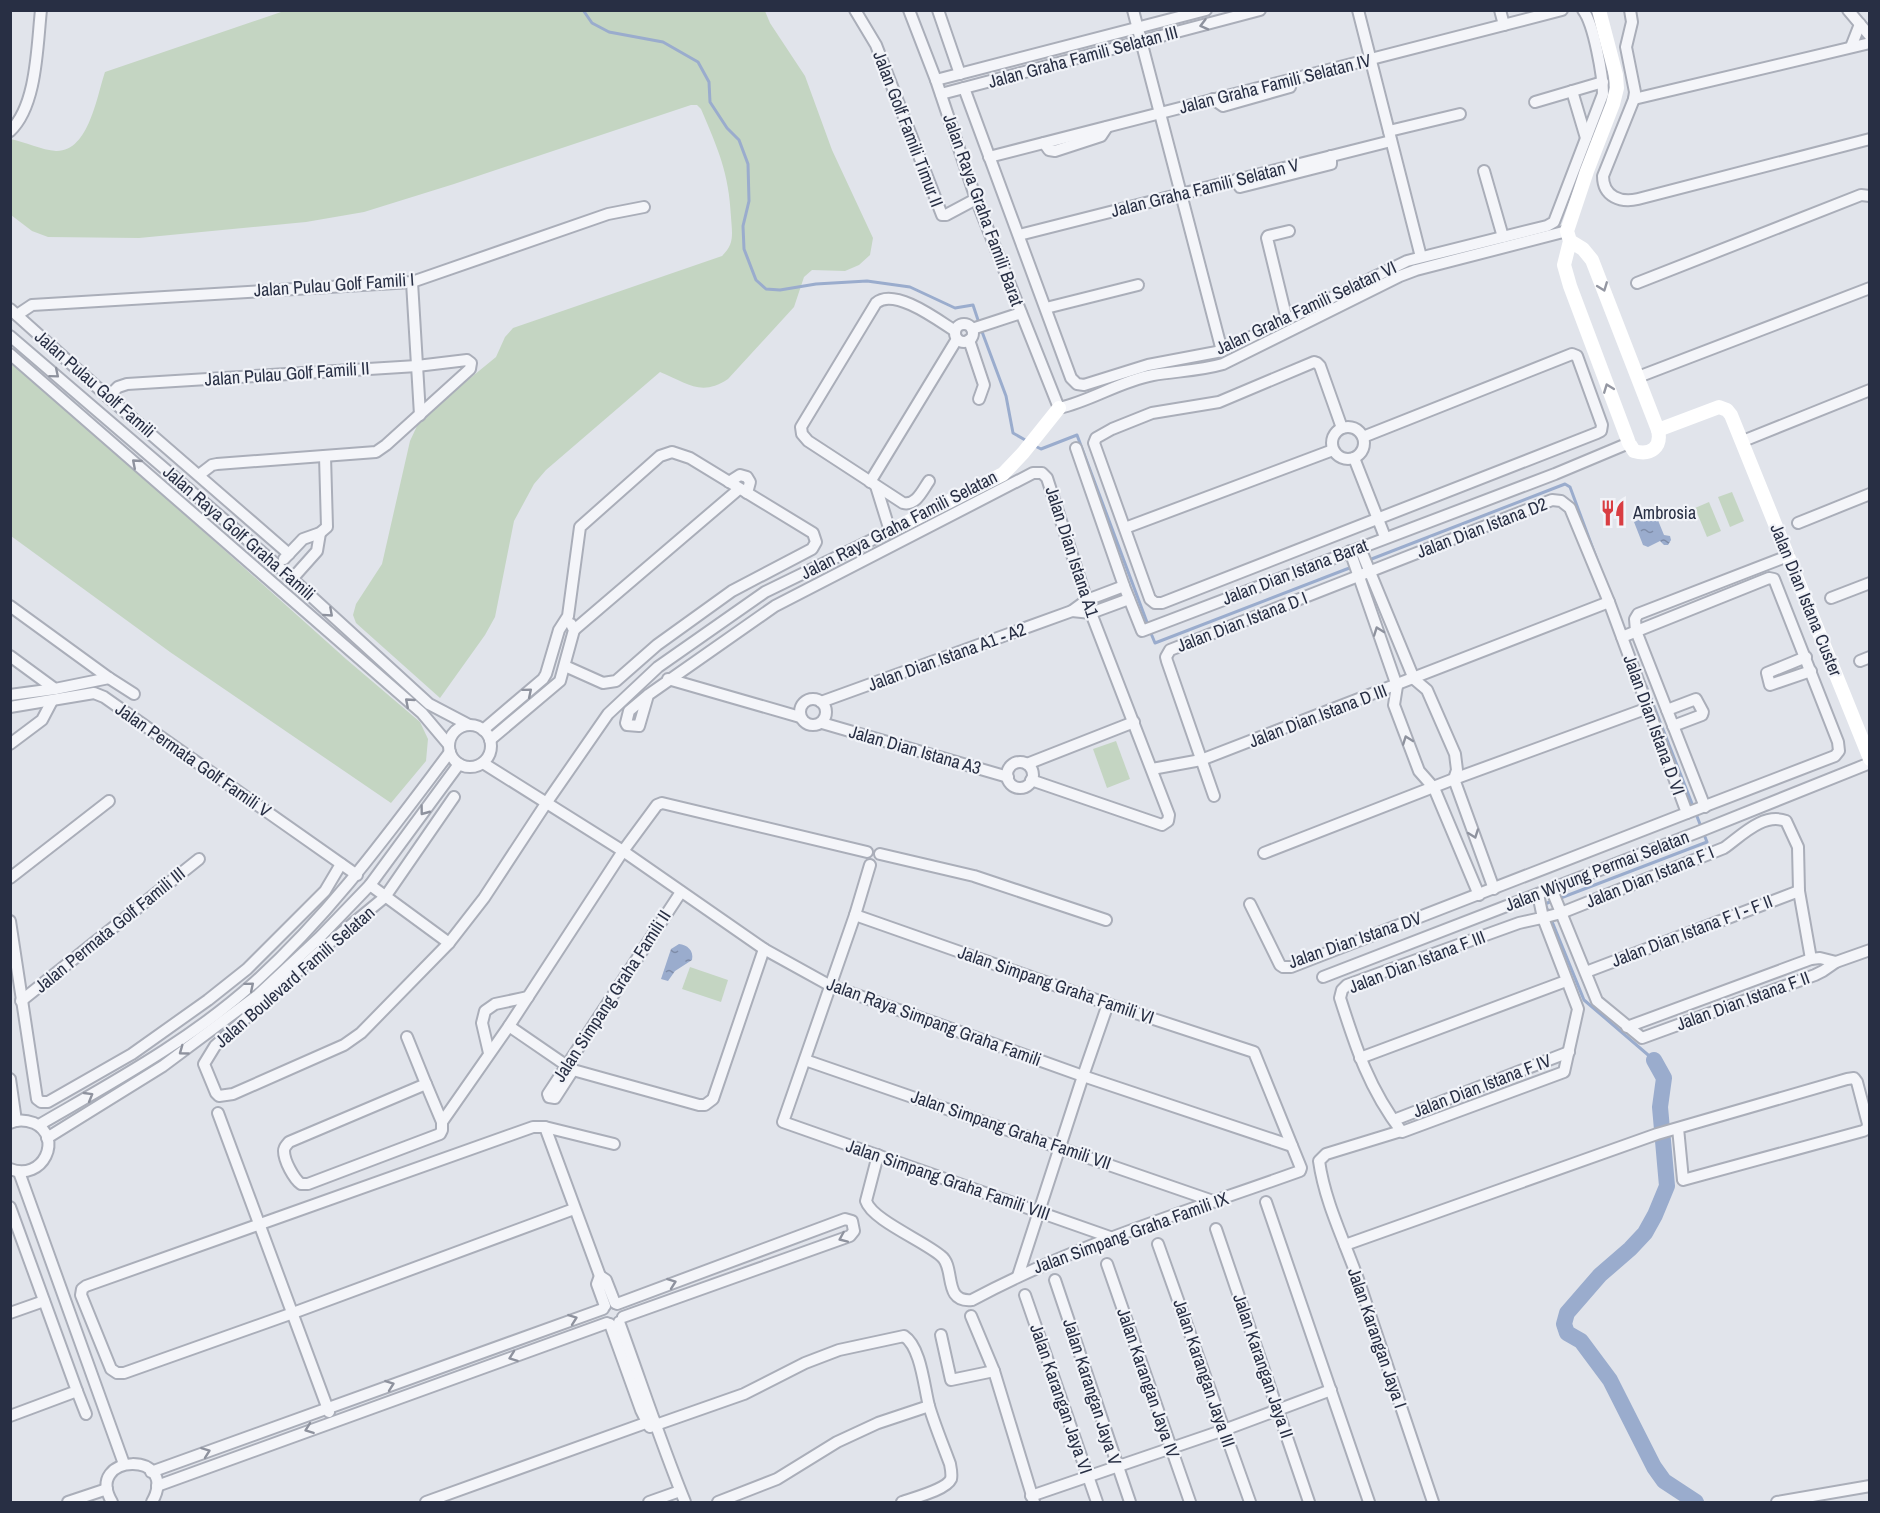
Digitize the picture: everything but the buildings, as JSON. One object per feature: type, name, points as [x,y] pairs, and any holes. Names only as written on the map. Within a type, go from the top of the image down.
[{"type":"street","name":"Jalan Golf Famili Timur II","points":[[855,10],[876,45],[942,214],[946,215],[976,199]]},
{"type":"street","name":"Jalan Raya Graha Famili Barat","points":[[909,10],[941,94],[976,199],[1059,408]]},
{"type":"street","points":[[938,10],[960,74]]},
{"type":"street","points":[[1134,10],[1222,351]]},
{"type":"street","name":"Jalan Graha Famili Selatan III","points":[[936,81],[1206,10]]},
{"type":"street","name":"Jalan Graha Famili Selatan III","points":[[941,94],[1260,10]]},
{"type":"street","points":[[1358,10],[1421,256]]},
{"type":"street","points":[[1500,10],[1504,25]]},
{"type":"street","name":"Jalan Graha Famili Selatan IV","points":[[989,157],[1562,10]]},
{"type":"street","name":"Jalan Graha Famili Selatan VI","points":[[964,88],[1071,378],[1079,385],[1148,365],[1222,351],[1407,261],[1546,226],[1554,222],[1604,94],[1589,20],[1582,10]]},
{"type":"street","points":[[1630,10],[1632,22],[1626,47],[1635,92],[1634,99],[1603,176],[1603,183],[1610,193],[1622,201],[1638,199],[1869,140]]},
{"type":"street","points":[[1848,10],[1869,36]]},
{"type":"street","points":[[10,131],[26,109],[31,93],[43,11]]},
{"type":"street","points":[[1568,236],[1592,260],[1638,376],[1660,441],[1651,450],[1637,452],[1629,443],[1565,272],[1568,236],[1587,171],[1614,104],[1617,88],[1616,75],[1600,11]]},
{"type":"street","points":[[1851,47],[1860,24]]},
{"type":"street","points":[[1634,99],[1869,43]]},
{"type":"street","points":[[1535,102],[1603,82]]},
{"type":"street","points":[[1572,91],[1586,138]]},
{"type":"street","name":"Jalan Graha Famili Selatan V","points":[[1019,235],[1331,156],[1460,114]]},
{"type":"street","points":[[1484,171],[1503,237]]},
{"type":"street","points":[[1637,283],[1861,195],[1869,196]]},
{"type":"street","name":"Jalan Pulau Golf Famili I","points":[[14,312],[32,305],[411,282],[608,214],[644,207]]},
{"type":"street","points":[[1287,320],[1267,238],[1289,231]]},
{"type":"street","points":[[1059,408],[1074,405],[1128,382],[1152,375],[1206,369],[1222,364],[1416,270],[1568,236]]},
{"type":"street","points":[[199,475],[217,464],[376,452],[420,415],[411,282]]},
{"type":"street","points":[[1046,308],[1138,285]]},
{"type":"street","points":[[1638,376],[1869,288]]},
{"type":"street","points":[[929,481],[915,501],[909,504],[903,503],[808,441],[802,434],[801,427],[804,419],[880,300],[895,298],[906,303],[965,342],[972,332],[1021,313]]},
{"type":"street","name":"Jalan Pulau Golf Famili","points":[[14,312],[289,554]]},
{"type":"street","points":[[890,531],[873,484],[961,324],[969,326],[972,332],[984,385],[979,399]]},
{"type":"street","name":"Jalan Raya Golf Graha Famili","points":[[10,336],[278,566],[429,704],[469,725]]},
{"type":"street","name":"Jalan Raya Golf Graha Famili","points":[[10,354],[422,713],[449,748]]},
{"type":"street","points":[[1342,428],[1320,366],[1314,362],[1219,402],[1152,413],[1096,438],[1094,443],[1150,599],[1155,603],[1162,603],[1597,433],[1601,431],[1602,425],[1577,356],[1572,354],[1363,437]]},
{"type":"street","name":"Jalan Pulau Golf Famili II","points":[[108,397],[118,387],[128,384],[417,366],[467,360],[471,363],[470,369],[420,415]]},
{"type":"street","points":[[1743,441],[1869,390]]},
{"type":"street","name":"Jalan Dian Istana Custer","points":[[1658,430],[1719,407],[1727,410],[1731,415],[1869,761]]},
{"type":"street","name":"Jalan Raya Graha Famili Selatan","points":[[547,802],[608,714],[658,667],[765,592],[995,480],[1023,453],[1059,408]]},
{"type":"street","points":[[1342,428],[1354,428],[1363,437],[1363,449],[1354,458],[1342,458],[1333,450],[1333,437],[1342,428]]},
{"type":"street","name":"Jalan Dian Istana Barat","points":[[1076,448],[1142,631],[1356,552],[1385,537],[1555,474],[1629,443]]},
{"type":"street","points":[[1125,528],[1333,450]]},
{"type":"street","points":[[483,730],[543,679],[559,630],[567,616],[578,529],[665,454],[672,452],[690,458],[813,533],[816,542],[812,549],[724,597],[657,645],[616,681],[603,683],[565,666]]},
{"type":"street","points":[[278,566],[303,539],[320,533],[327,527],[325,456]]},
{"type":"street","points":[[1354,458],[1385,537]]},
{"type":"street","name":"Jalan Dian Istana A1","points":[[648,695],[775,606],[1033,473],[1042,473],[1047,478],[1091,612],[1169,815],[1168,821],[1162,825],[1032,780]]},
{"type":"street","points":[[490,740],[557,685],[565,666],[574,630],[738,488]]},
{"type":"street","name":"Jalan Dian Istana Custer","points":[[1798,523],[1869,494]]},
{"type":"street","name":"Jalan Dian Istana D2","points":[[1370,570],[1552,500],[1561,501],[1570,508],[1609,602]]},
{"type":"street","points":[[292,579],[317,551],[320,533]]},
{"type":"street","points":[[1356,552],[1370,570],[1413,679],[1427,690],[1455,754],[1457,770],[1454,779],[1492,912]]},
{"type":"street","points":[[1356,552],[1357,574],[1397,686],[1609,602]]},
{"type":"street","points":[[1697,810],[1667,710],[1629,634],[1638,614],[1788,556]]},
{"type":"street","name":"Jalan Dian Istana D I","points":[[1214,796],[1167,662],[1166,657],[1170,650],[1370,570]]},
{"type":"street","name":"Jalan Dian Istana Custer","points":[[1629,634],[1771,578],[1776,581],[1806,657],[1838,742],[1837,754],[1697,810]]},
{"type":"street","name":"Jalan Dian Istana Custer","points":[[1831,598],[1869,583]]},
{"type":"street","name":"Jalan Dian Istana A1 - A2","points":[[821,702],[1072,611],[1087,600],[1124,586]]},
{"type":"street","name":"Jalan Dian Istana A1 - A2","points":[[1072,611],[1091,612],[1129,599]]},
{"type":"street","name":"Jalan Dian Istana D VI","points":[[1487,892],[1697,810],[1648,708],[1629,634],[1609,602]]},
{"type":"street","points":[[10,606],[134,694]]},
{"type":"street","points":[[567,616],[574,630]]},
{"type":"street","points":[[559,630],[574,630]]},
{"type":"street","points":[[10,656],[55,689]]},
{"type":"street","name":"Jalan Dian Istana Custer","points":[[1806,657],[1767,674],[1770,685],[1811,671]]},
{"type":"street","points":[[10,695],[109,678]]},
{"type":"street","points":[[668,679],[800,717]]},
{"type":"street","name":"Jalan Dian Istana D III","points":[[1152,770],[1201,760],[1397,686],[1394,705],[1419,771],[1434,788],[1487,892]]},
{"type":"street","name":"Jalan Permata Golf Famili V","points":[[12,708],[94,693],[104,697],[357,875]]},
{"type":"street","points":[[816,699],[825,705],[826,714],[822,723],[812,726],[803,722],[800,717],[799,712],[805,702],[816,699]]},
{"type":"street","points":[[1667,710],[1698,700],[1703,714],[1673,726]]},
{"type":"street","points":[[10,744],[42,720],[52,701]]},
{"type":"street","points":[[1264,852],[1648,708]]},
{"type":"street","points":[[1027,764],[1134,722]]},
{"type":"street","name":"Jalan Dian Istana A3","points":[[822,723],[1008,777]]},
{"type":"street","points":[[469,725],[483,730],[490,740],[490,752],[483,763],[471,767],[459,764],[449,748],[453,733],[463,726],[469,725]]},
{"type":"street","name":"Jalan Boulevard Famili Selatan","points":[[39,1125],[151,1060],[255,983],[320,918],[357,875],[449,748]]},
{"type":"street","name":"Jalan Wiyung Permai Selatan","points":[[1323,977],[1538,894],[1552,891],[1869,761]]},
{"type":"street","points":[[1022,762],[1027,764],[1032,771],[1032,780],[1023,787],[1010,782],[1008,777],[1013,764],[1022,762]]},
{"type":"street","name":"Jalan Raya Simpang Graha Famili","points":[[483,763],[622,851],[764,949],[829,985],[1083,1076],[1292,1146]]},
{"type":"street","name":"Jalan Boulevard Famili Selatan","points":[[47,1138],[163,1066],[258,995],[319,939],[370,885],[459,764]]},
{"type":"street","name":"Jalan Boulevard Famili Selatan","points":[[454,796],[386,897],[328,944],[215,1046],[204,1064],[216,1093],[224,1097],[233,1094],[354,1040],[449,943],[484,898],[547,802]]},
{"type":"street","points":[[10,878],[109,801]]},
{"type":"street","points":[[442,1122],[509,1026],[622,851],[652,809],[662,803],[867,852],[876,850],[880,854],[974,876],[1106,920]]},
{"type":"street","name":"Jalan Dian Istana F I","points":[[1545,918],[1724,848],[1743,832],[1773,819],[1786,821],[1798,848],[1799,891]]},
{"type":"street","points":[[867,852],[866,862],[870,865]]},
{"type":"street","points":[[870,865],[879,863],[880,854]]},
{"type":"street","name":"Jalan Permata Golf Famili III","points":[[21,1001],[199,859]]},
{"type":"street","points":[[10,921],[37,1098],[40,1102],[48,1102],[132,1054],[247,969],[326,891],[341,864]]},
{"type":"street","points":[[805,1060],[870,865]]},
{"type":"street","name":"Jalan Boulevard Famili Selatan","points":[[370,885],[449,943]]},
{"type":"street","name":"Jalan Dian Istana F II","points":[[1552,891],[1597,1001],[1627,1027],[1644,1038],[1815,975],[1836,962]]},
{"type":"street","name":"Jalan Dian Istana F II","points":[[1799,891],[1811,959]]},
{"type":"street","name":"Jalan Dian Istana F I - F II","points":[[1586,972],[1799,891]]},
{"type":"street","name":"Jalan Simpang Graha Famili II","points":[[570,1068],[681,892]]},
{"type":"street","name":"Jalan Dian Istana DV","points":[[1250,904],[1280,965],[1287,968],[1487,892]]},
{"type":"street","name":"Jalan Dian Istana F IV","points":[[1404,1132],[1564,1072],[1578,1009],[1566,981],[1538,894]]},
{"type":"street","name":"Jalan Simpang Graha Famili VI","points":[[855,915],[1256,1054]]},
{"type":"street","name":"Jalan Dian Istana F III","points":[[1404,1132],[1373,1089],[1360,1059],[1340,998],[1344,988],[1519,923],[1545,918]]},
{"type":"street","points":[[509,1026],[570,1068],[699,1105],[710,1102],[713,1099],[764,949]]},
{"type":"street","points":[[1836,962],[1869,950]]},
{"type":"street","name":"Jalan Dian Istana F II","points":[[1627,1027],[1811,959],[1820,958],[1836,962]]},
{"type":"street","points":[[1360,1059],[1566,981]]},
{"type":"street","points":[[489,1053],[482,1023],[485,1011],[495,1004],[528,997]]},
{"type":"street","points":[[1018,1276],[1108,1004]]},
{"type":"street","points":[[407,1037],[442,1122],[442,1130],[435,1137],[308,1184],[296,1181],[284,1153],[289,1142],[426,1084]]},
{"type":"street","name":"Jalan Dian Istana F IV","points":[[1394,1120],[1569,1052]]},
{"type":"street","name":"Jalan Simpang Graha Famili IX","points":[[878,1155],[867,1204],[878,1216],[945,1258],[953,1292],[964,1300],[972,1300],[1018,1276],[1110,1237],[1300,1171],[1301,1167],[1256,1054]]},
{"type":"street","name":"Jalan Simpang Graha Famili VIII","points":[[805,1060],[783,1120],[784,1124],[1110,1237]]},
{"type":"street","name":"Jalan Simpang Graha Famili VII","points":[[805,1060],[1216,1202]]},
{"type":"street","points":[[1345,1245],[1658,1134],[1674,1129],[1847,1078],[1854,1078],[1857,1082],[1868,1124],[1867,1129],[1863,1131],[1683,1180],[1674,1129]]},
{"type":"street","points":[[10,1079],[13,1122],[28,1120],[39,1125],[47,1138],[48,1151],[42,1163],[32,1171],[14,1170],[124,1464]]},
{"type":"street","points":[[218,1113],[332,1421]]},
{"type":"street","points":[[574,1209],[124,1373],[117,1373],[111,1369],[81,1295],[82,1289],[86,1286],[532,1127],[545,1127],[614,1144]]},
{"type":"street","points":[[545,1127],[600,1276],[597,1284],[610,1305],[623,1312],[615,1322]]},
{"type":"street","name":"Jalan Karangan Jaya I","points":[[1404,1132],[1326,1154],[1319,1161],[1321,1175],[1433,1503]]},
{"type":"street","points":[[1266,1202],[1369,1503]]},
{"type":"street","points":[[10,1207],[86,1414]]},
{"type":"street","points":[[151,1472],[844,1219],[852,1221],[854,1231],[850,1236],[157,1486]]},
{"type":"street","name":"Jalan Karangan Jaya II","points":[[1216,1229],[1309,1503]]},
{"type":"street","name":"Jalan Karangan Jaya III","points":[[1158,1244],[1250,1503]]},
{"type":"street","name":"Jalan Karangan Jaya IV","points":[[1107,1264],[1190,1503]]},
{"type":"street","name":"Jalan Karangan Jaya V","points":[[1055,1280],[1130,1503]]},
{"type":"street","name":"Jalan Karangan Jaya VI","points":[[1026,1295],[1097,1503]]},
{"type":"street","points":[[10,1313],[44,1301]]},
{"type":"street","points":[[610,1305],[602,1317],[615,1322],[685,1503]]},
{"type":"street","points":[[971,1316],[994,1371],[1033,1499],[1088,1476],[1224,1430],[1331,1390]]},
{"type":"street","points":[[941,1335],[951,1380],[994,1371]]},
{"type":"street","points":[[426,1503],[744,1394],[822,1356],[899,1336],[908,1339],[913,1346],[921,1368],[929,1406],[950,1464],[951,1479],[941,1488],[902,1503]]},
{"type":"street","points":[[10,1416],[77,1391]]},
{"type":"street","points":[[717,1503],[777,1479],[837,1442],[878,1423],[929,1406]]},
{"type":"street","points":[[112,1503],[107,1489],[109,1479],[115,1470],[124,1464],[134,1463],[151,1472],[157,1486],[152,1503]]},
{"type":"street","points":[[1777,1503],[1869,1486]]},
{"type":"street","points":[[68,1503],[107,1489]]},
{"type":"street","points":[[649,1503],[680,1491]]},
{"type":"green space","points":[[284,11],[765,11],[770,23],[805,76],[832,150],[873,238],[870,255],[859,265],[845,271],[812,270],[804,277],[794,307],[728,379],[702,388],[686,384],[660,372],[546,470],[534,484],[514,521],[495,617],[485,635],[440,698],[356,623],[353,615],[356,604],[382,564],[410,441],[417,426],[430,411],[496,357],[505,337],[513,328],[722,256],[731,243],[732,233],[728,187],[717,149],[701,109],[697,105],[691,105],[364,212],[306,222],[139,238],[48,237],[32,231],[11,215],[10,139],[56,151],[67,149],[84,133],[90,121],[105,72]]},
{"type":"green space","points":[[11,359],[346,659],[420,722],[428,739],[426,761],[391,803],[170,652],[11,536]]},
{"type":"green space","points":[[1732,492],[1744,521],[1730,527],[1718,497]]},
{"type":"green space","points":[[1709,502],[1721,531],[1707,537],[1695,508]]},
{"type":"green space","points":[[1116,741],[1130,779],[1107,788],[1093,749]]},
{"type":"green space","points":[[690,967],[728,980],[721,1002],[682,989]]},
{"type":"water","points":[[1655,513],[1664,535],[1670,536],[1671,540],[1668,545],[1660,541],[1648,547],[1643,545],[1634,522]]},
{"type":"water","points":[[679,944],[689,949],[692,953],[692,960],[675,971],[668,981],[661,979],[671,949]]},
{"type":"waterway","points":[[583,10],[592,23],[609,32],[663,42],[698,62],[709,82],[710,102],[727,128],[739,140],[748,164],[749,201],[743,226],[744,249],[756,280],[766,289],[780,290],[816,284],[867,281],[910,287],[955,308],[973,305],[979,323]]},
{"type":"waterway","points":[[981,329],[1006,396],[1013,433],[1027,441]]},
{"type":"waterway","points":[[1035,446],[1041,449],[1077,435],[1148,625]]},
{"type":"waterway","points":[[1369,560],[1565,484],[1570,487],[1599,565]]},
{"type":"waterway","points":[[1150,631],[1155,643],[1352,567]]},
{"type":"waterway","points":[[1558,899],[1707,842],[1646,686]]},
{"type":"waterway","points":[[1549,913],[1545,904],[1552,901]]},
{"type":"waterway","points":[[1551,919],[1584,1000],[1654,1060]]},
{"type":"waterway","points":[[1654,1060],[1664,1078],[1660,1107],[1667,1186],[1645,1233],[1600,1275],[1567,1313],[1564,1324],[1567,1333],[1581,1341],[1610,1380],[1654,1467],[1664,1481],[1696,1502]]},
{"type":"place","name":"Ambrosia","points":[[1613,513]]}]
